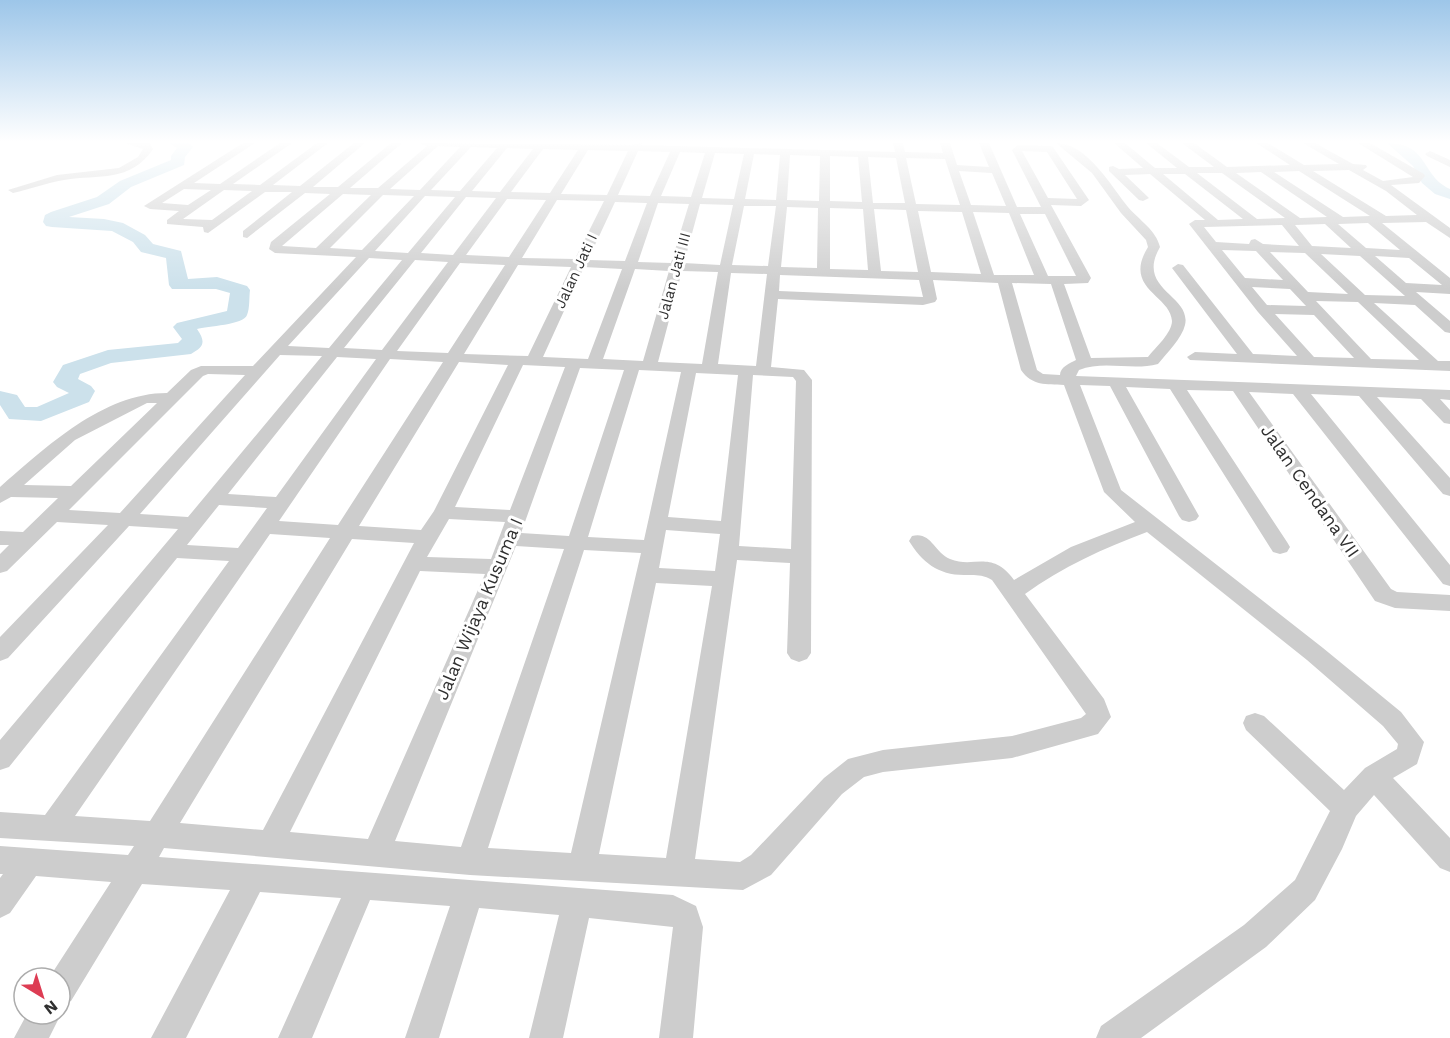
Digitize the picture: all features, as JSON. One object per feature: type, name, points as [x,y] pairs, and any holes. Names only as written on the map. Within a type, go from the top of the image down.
[{"type":"street","points":[[173,191],[150,207],[190,209]]},
{"type":"street","points":[[212,224],[171,222],[216,191]]},
{"type":"street","points":[[257,191],[208,229],[239,231],[247,234],[288,235]]},
{"type":"street","points":[[239,231],[300,191]]},
{"type":"street","points":[[337,191],[276,245],[275,249],[458,259],[1077,282],[1084,278],[1048,206],[1035,191]]},
{"type":"street","points":[[369,191],[1012,210],[1081,202],[1083,200],[1077,191]]},
{"type":"street","points":[[0,759],[173,551],[410,256],[467,191]]},
{"type":"street","points":[[52,827],[386,355],[508,191]]},
{"type":"street","points":[[72,970],[453,357],[516,260],[557,191]]},
{"type":"street","name":"Jalan Jati I","points":[[270,844],[427,537],[580,264],[613,191]]},
{"type":"street","name":"Jalan Wijaya Kusuma I","points":[[376,852],[508,539],[584,363],[629,266],[658,191]]},
{"type":"street","name":"Jalan Jati III","points":[[470,861],[576,544],[676,267],[698,191]]},
{"type":"street","points":[[582,867],[652,547],[725,269],[741,191]]},
{"type":"street","points":[[678,873],[722,579],[728,553],[729,528],[755,370],[775,270],[783,191]]},
{"type":"street","points":[[823,273],[824,191]]},
{"type":"street","points":[[866,191],[875,274]]},
{"type":"street","points":[[770,295],[925,301],[930,299],[906,191]]},
{"type":"street","points":[[960,191],[989,278]]},
{"type":"street","points":[[1005,191],[1012,210],[1050,280],[1085,363]]},
{"type":"street","points":[[1112,191],[1120,206],[1152,240],[1154,247],[1148,257],[1146,272],[1158,291],[1175,310],[1179,321],[1177,329],[1153,361],[1085,363],[1068,370],[1069,380],[1113,492],[1150,524],[1315,654],[1392,719],[1411,742],[1408,756],[1374,776],[1346,808],[1305,890],[1255,936],[1113,1038]]},
{"type":"street","points":[[1136,191],[1143,198]]},
{"type":"street","points":[[1177,191],[1214,222]]},
{"type":"street","points":[[1214,191],[1254,222]]},
{"type":"street","points":[[1253,191],[1291,221],[1310,250],[1433,365]]},
{"type":"street","points":[[1294,191],[1334,220],[1364,252],[1450,329]]},
{"type":"street","points":[[1335,191],[1376,219],[1450,285]]},
{"type":"street","points":[[1393,191],[1450,234]]},
{"type":"street","points":[[1402,191],[1450,225]]},
{"type":"street","points":[[318,253],[380,192]]},
{"type":"street","points":[[0,651],[125,519],[276,350],[423,193]]},
{"type":"street","points":[[1309,360],[1263,309],[1195,224],[1429,218]]},
{"type":"street","points":[[1235,222],[1366,362]]},
{"type":"street","points":[[1212,246],[1413,254]]},
{"type":"street","points":[[1178,268],[1248,358]]},
{"type":"street","points":[[1004,279],[1031,374],[1044,379],[1450,395]]},
{"type":"street","points":[[1243,282],[1294,285]]},
{"type":"street","points":[[1403,287],[1450,290]]},
{"type":"street","points":[[1305,296],[1418,301]]},
{"type":"street","points":[[1263,309],[1320,311]]},
{"type":"street","points":[[1433,315],[1450,316]]},
{"type":"street","points":[[276,350],[798,373],[804,380],[799,653]]},
{"type":"street","points":[[1195,357],[1450,366]]},
{"type":"street","points":[[0,566],[196,373],[203,370],[257,371]]},
{"type":"street","points":[[1114,381],[1189,516]]},
{"type":"street","points":[[1174,384],[1280,547]]},
{"type":"street","name":"Jalan Cendana VII","points":[[1237,386],[1383,595],[1395,600],[1450,603]]},
{"type":"street","points":[[1298,389],[1450,579]]},
{"type":"street","points":[[1363,392],[1450,490]]},
{"type":"street","points":[[1425,394],[1450,419]]},
{"type":"street","points":[[3,494],[80,428],[140,399],[172,398]]},
{"type":"street","points":[[3,494],[76,492]]},
{"type":"street","points":[[213,499],[282,503]]},
{"type":"street","points":[[443,512],[518,517]]},
{"type":"street","points":[[52,515],[194,524]]},
{"type":"street","points":[[658,523],[729,528]]},
{"type":"street","points":[[1012,592],[1062,559],[1104,540],[1150,524]]},
{"type":"street","points":[[264,527],[346,530],[427,537]]},
{"type":"street","points":[[0,538],[27,539]]},
{"type":"street","points":[[508,539],[652,547]]},
{"type":"street","points":[[0,825],[158,834],[470,861],[732,878],[752,873],[840,779],[857,767],[883,761],[1012,747],[1089,727],[1099,717],[1095,706],[999,575],[988,568],[953,567],[940,563],[920,541]]},
{"type":"street","points":[[173,551],[245,555]]},
{"type":"street","points":[[728,553],[801,556]]},
{"type":"street","points":[[413,564],[498,567]]},
{"type":"street","points":[[646,575],[722,579]]},
{"type":"street","points":[[1255,723],[1346,808]]},
{"type":"street","points":[[1374,776],[1450,858]]},
{"type":"street","points":[[0,903],[14,861],[134,868],[674,910],[685,917],[688,927],[676,1038]]},
{"type":"street","points":[[168,1038],[252,878]]},
{"type":"street","points":[[295,1038],[361,887]]},
{"type":"street","points":[[422,1038],[469,893]]},
{"type":"street","points":[[546,1038],[577,903]]},
{"type":"waterway","points":[[0,398],[9,400],[18,414],[41,414],[81,397],[83,391],[65,382],[71,370],[108,357],[183,349],[193,344],[193,339],[184,327],[237,315],[240,290],[217,283],[179,285],[175,255],[147,248],[129,231],[104,224],[52,222],[51,219],[69,211],[103,201],[115,191]]},
{"type":"waterway","points":[[1442,191],[1450,194]]}]
